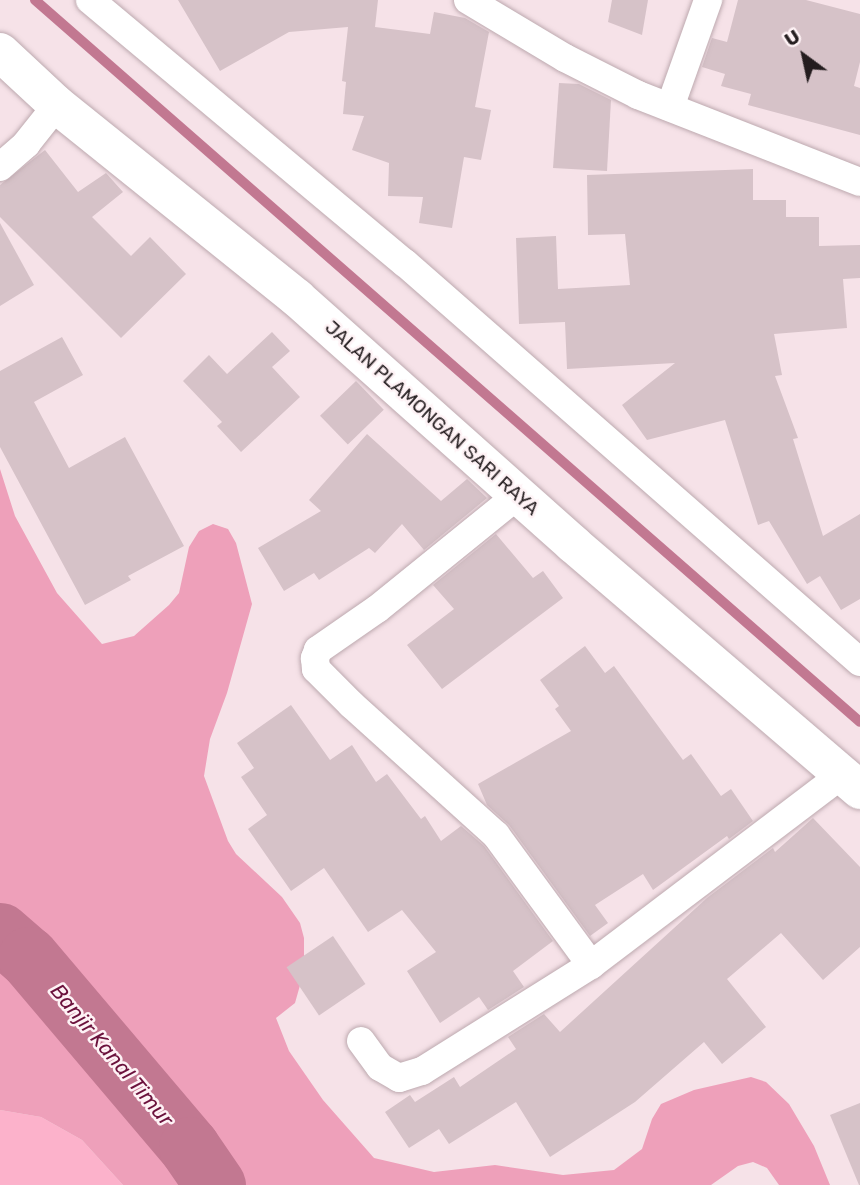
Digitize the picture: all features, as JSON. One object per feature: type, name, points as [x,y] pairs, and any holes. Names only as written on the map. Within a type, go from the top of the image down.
[{"type":"street","points":[[90,0],[405,263],[860,662]]},
{"type":"street","points":[[468,0],[565,58],[638,95],[860,181]]},
{"type":"street","points":[[670,107],[708,0]]},
{"type":"street","name":"JALAN PLAMONGAN SARI RAYA","points":[[0,52],[57,105],[297,298],[517,495],[851,782]]},
{"type":"street","points":[[0,167],[26,144],[57,105]]},
{"type":"street","points":[[517,495],[377,609],[318,650],[314,658],[316,669],[352,705],[496,835],[591,965]]},
{"type":"street","points":[[361,1041],[380,1067],[399,1078],[422,1071],[591,965],[851,782]]},
{"type":"shaded area","points":[[0,469],[15,516],[57,593],[102,644],[134,636],[169,605],[179,593],[189,547],[199,531],[213,524],[228,529],[236,543],[252,604],[227,693],[210,739],[204,776],[228,841],[236,854],[282,897],[300,923],[304,938],[304,971],[295,1003],[276,1018],[289,1051],[323,1100],[374,1158],[434,1172],[495,1165],[563,1175],[614,1170],[642,1149],[652,1119],[661,1104],[694,1090],[751,1077],[766,1082],[789,1104],[814,1146],[830,1185],[779,1185],[767,1168],[753,1162],[738,1166],[711,1185],[123,1185],[82,1140],[41,1117],[0,1110]]},
{"type":"shaded area","points":[[0,1110],[41,1117],[82,1140],[123,1185],[0,1185]]},
{"type":"building","points":[[178,0],[378,0],[375,27],[430,34],[434,12],[465,18],[489,32],[475,107],[491,110],[481,160],[464,157],[452,228],[419,223],[423,197],[388,196],[389,163],[352,150],[364,116],[343,114],[346,82],[342,81],[348,27],[289,32],[220,71]]},
{"type":"building","points":[[612,0],[648,0],[642,35],[608,22]]},
{"type":"building","points":[[738,0],[806,0],[860,14],[860,62],[854,86],[860,88],[860,135],[748,105],[751,94],[721,86],[725,74],[702,67],[712,38],[727,42]]},
{"type":"building","points":[[559,83],[579,84],[611,100],[607,171],[553,168]]},
{"type":"building","points":[[45,150],[78,192],[106,173],[123,192],[92,217],[131,256],[150,237],[186,274],[121,338],[0,217],[0,185]]},
{"type":"building","points":[[753,169],[753,200],[786,200],[786,217],[819,217],[819,246],[860,245],[860,278],[843,279],[847,328],[774,334],[782,375],[775,376],[798,438],[793,439],[823,536],[860,514],[860,599],[841,610],[820,576],[807,584],[769,521],[758,525],[725,420],[647,440],[622,405],[675,363],[567,369],[565,322],[519,324],[516,238],[556,236],[558,289],[630,285],[625,234],[588,235],[587,175]]},
{"type":"building","points":[[0,223],[34,285],[0,306]]},
{"type":"building","points":[[272,332],[290,351],[272,367],[300,397],[241,452],[217,426],[222,422],[183,381],[209,355],[227,374]]},
{"type":"building","points":[[62,337],[83,375],[34,402],[69,468],[125,437],[184,546],[128,576],[131,580],[85,605],[0,447],[0,371]]},
{"type":"building","points":[[356,381],[384,410],[348,445],[320,416]]},
{"type":"building","points":[[367,434],[441,501],[467,479],[487,498],[424,550],[402,524],[375,553],[369,548],[319,580],[314,573],[284,591],[258,548],[321,511],[309,500]]},
{"type":"building","points":[[496,534],[533,578],[543,571],[563,598],[442,689],[407,645],[454,609],[433,585]]},
{"type":"building","points":[[585,646],[605,673],[614,666],[683,760],[691,754],[721,796],[731,789],[753,821],[729,839],[727,836],[653,890],[643,874],[595,905],[608,923],[590,936],[509,825],[487,805],[478,784],[571,731],[555,709],[559,706],[540,680]]},
{"type":"building","points":[[291,705],[330,760],[352,745],[376,782],[387,774],[421,819],[425,816],[441,841],[461,826],[484,846],[553,941],[513,971],[524,987],[488,1010],[479,997],[440,1023],[407,971],[436,952],[402,910],[368,932],[324,868],[291,891],[248,829],[267,815],[241,777],[254,768],[237,743]]},
{"type":"building","points":[[813,818],[860,867],[860,947],[823,980],[781,933],[727,979],[766,1027],[722,1064],[704,1042],[635,1102],[550,1157],[516,1102],[449,1144],[439,1129],[409,1148],[385,1112],[410,1095],[415,1102],[454,1077],[460,1087],[516,1049],[508,1037],[544,1014],[560,1032],[707,898],[773,848],[775,852]]},
{"type":"building","points":[[333,936],[365,984],[319,1015],[287,967]]},
{"type":"building","points":[[860,1103],[860,1185],[859,1185],[830,1115]]},
{"type":"waterway","points":[[35,0],[860,722]]},
{"type":"waterway","name":"Banjir Kanal Timur","points":[[0,933],[28,957],[189,1147],[215,1185]]}]
